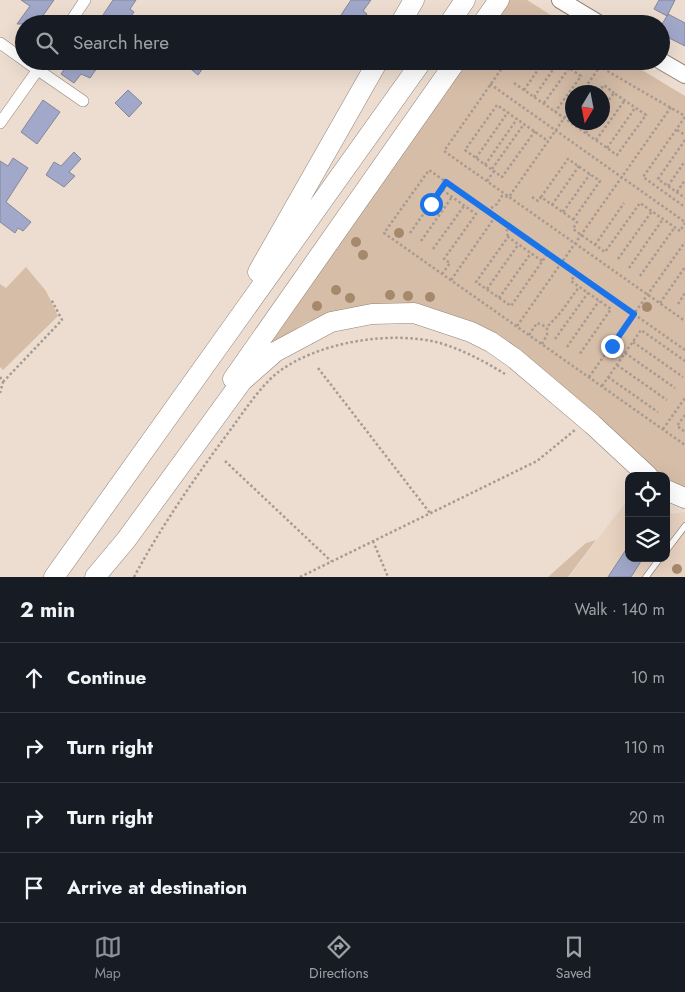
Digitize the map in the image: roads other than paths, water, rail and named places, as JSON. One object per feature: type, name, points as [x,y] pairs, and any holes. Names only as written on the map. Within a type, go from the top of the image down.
[{"type":"highway","points":[[405,15],[414,0]]},
{"type":"highway","points":[[455,15],[465,0]]},
{"type":"highway","points":[[488,15],[498,0]]},
{"type":"highway","points":[[166,422],[241,303],[373,70]]},
{"type":"highway","points":[[54,577],[416,70]]},
{"type":"highway","points":[[90,577],[196,431],[450,70]]},
{"type":"highway","points":[[95,577],[126,540],[242,381],[275,352],[331,322],[372,314],[414,313],[471,332],[491,342],[514,358],[592,424],[644,472]]},
{"type":"highway","points":[[670,492],[685,498]]},
{"type":"main road","points":[[560,0],[585,15]]},
{"type":"main road","points":[[670,66],[685,75]]},
{"type":"street","points":[[75,15],[85,0]]},
{"type":"street","points":[[0,43],[15,54]]},
{"type":"street","points":[[0,123],[38,70]]},
{"type":"street","points":[[46,70],[83,101]]},
{"type":"lane","points":[[670,546],[685,526]]},
{"type":"lane","points":[[646,577],[657,562]]}]
